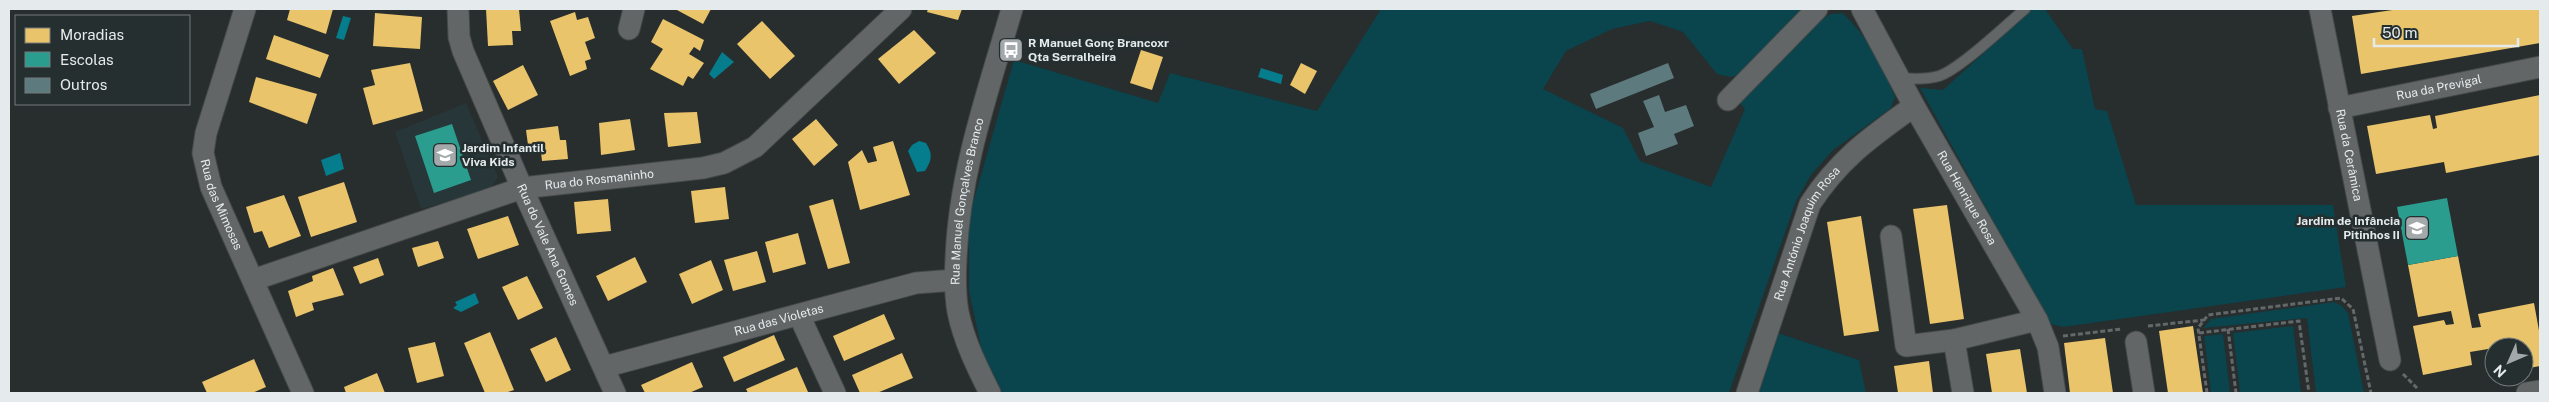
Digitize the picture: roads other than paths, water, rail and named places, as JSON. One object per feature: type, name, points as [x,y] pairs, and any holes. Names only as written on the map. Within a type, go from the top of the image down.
[{"type":"street","name":"Rua das Mimosas","points":[[245,9],[206,133],[203,152],[211,187],[303,393]]},
{"type":"street","name":"Rua do Vale Ana Gomes","points":[[458,9],[458,27],[463,51],[522,188],[615,393]]},
{"type":"street","points":[[629,29],[634,9]]},
{"type":"street","name":"Rua do Rosmaninho","points":[[253,280],[522,188],[703,168],[740,157],[755,147],[900,9]]},
{"type":"street","name":"Rua Manuel Gonçalves Branco","points":[[990,393],[968,347],[958,311],[955,280],[957,232],[967,168],[980,114],[1012,9]]},
{"type":"street","points":[[1728,100],[1817,9]]},
{"type":"street","name":"Rua Henrique Rosa","points":[[1862,9],[1914,106],[2037,320],[2048,346],[2056,393]]},
{"type":"street","name":"Rua da Cerâmica","points":[[2320,9],[2390,360]]},
{"type":"street","name":"Rua da Previgal","points":[[2339,108],[2540,67]]},
{"type":"street","name":"Rua António Joaquim Rosa","points":[[1747,393],[1810,204],[1842,161],[1914,106]]},
{"type":"street","points":[[1891,236],[1906,346],[1954,340],[2037,320]]},
{"type":"street","name":"Rua das Violetas","points":[[604,367],[916,283],[955,280]]},
{"type":"street","points":[[799,315],[834,393]]},
{"type":"street","points":[[1954,340],[1963,393]]},
{"type":"street","points":[[2136,342],[2144,393]]},
{"type":"street","points":[[2527,393],[2540,391]]},
{"type":"lane","points":[[1900,78],[1924,79],[1940,76],[1963,60],[2025,9]]},
{"type":"place","name":"R Manuel Gonç Brancoxr Qta Serralheira","points":[[1011,50]]},
{"type":"place","name":"Jardim Infantil Viva Kids","points":[[445,155]]},
{"type":"place","name":"Jardim de Infância Pitinhos II","points":[[2417,228]]}]
